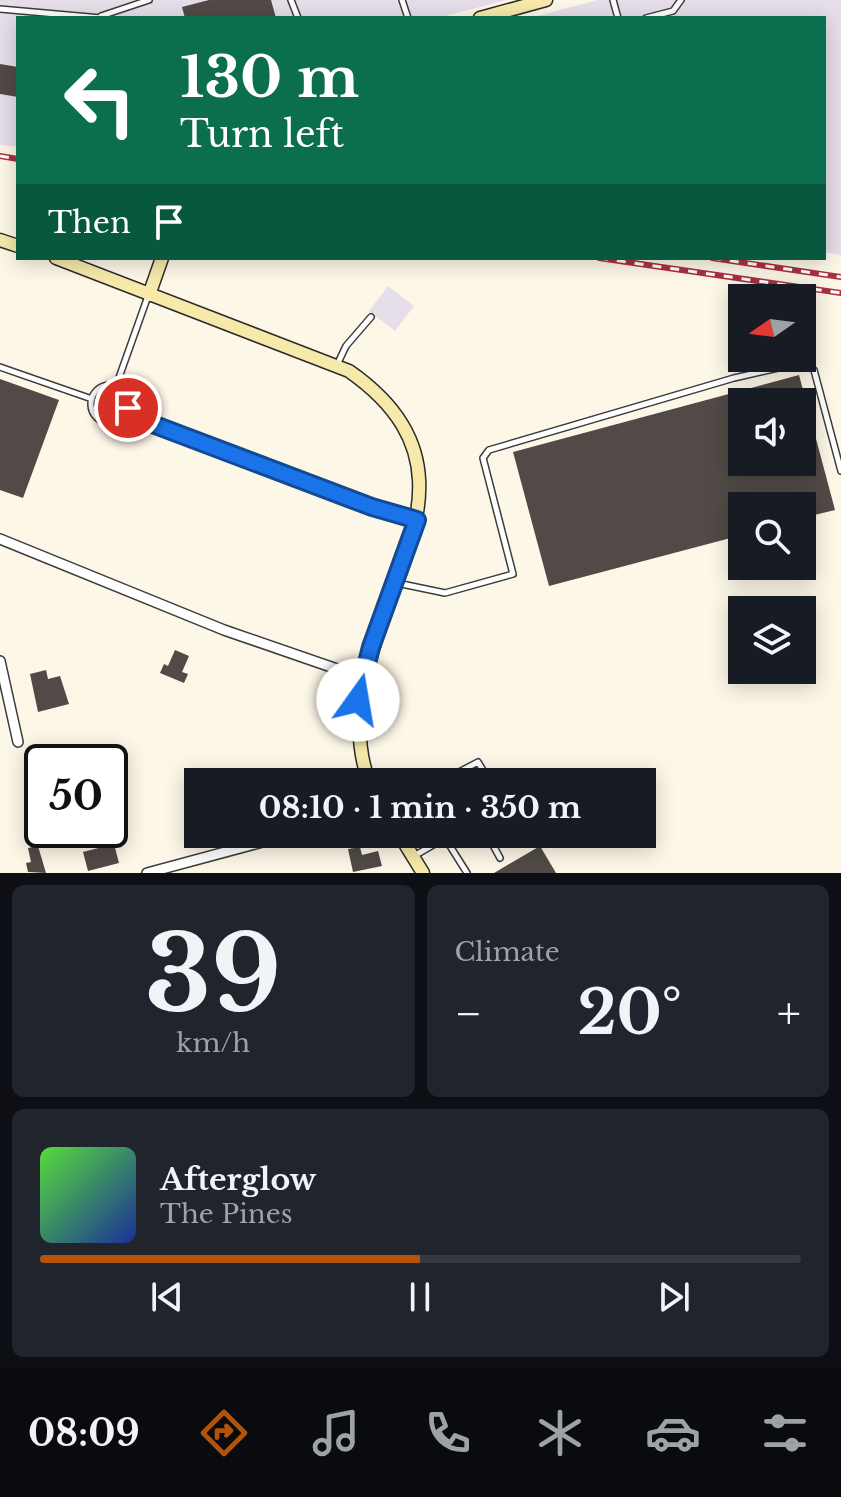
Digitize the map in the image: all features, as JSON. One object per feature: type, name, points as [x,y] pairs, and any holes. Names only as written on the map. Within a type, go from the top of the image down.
[{"type":"main road","points":[[498,16],[546,0]]},
{"type":"main road","points":[[61,260],[336,366],[368,385],[406,435],[421,487],[417,520],[363,678],[357,733],[366,768]]},
{"type":"main road","points":[[149,295],[161,260]]},
{"type":"main road","points":[[408,848],[423,873]]},
{"type":"street","points":[[0,539],[224,630],[363,678]]},
{"type":"street","points":[[0,661],[18,742]]},
{"type":"street","points":[[147,873],[240,848]]},
{"type":"lane","points":[[104,16],[149,0]]},
{"type":"lane","points":[[654,16],[673,11],[681,0]]},
{"type":"lane","points":[[0,9],[88,16]]},
{"type":"lane","points":[[116,386],[149,295]]},
{"type":"lane","points":[[336,366],[346,346],[371,317]]},
{"type":"lane","points":[[396,583],[445,593],[513,574],[483,458],[489,450],[734,378],[808,364],[814,370],[841,471]]},
{"type":"lane","points":[[0,367],[92,399]]},
{"type":"lane","points":[[116,386],[127,397],[126,414],[118,421],[102,421],[94,415],[92,399],[101,387],[116,386]]},
{"type":"lane","points":[[126,414],[372,507],[417,520]]},
{"type":"lane","points":[[413,856],[427,848]]},
{"type":"lane","points":[[451,848],[467,873]]},
{"type":"lane","points":[[495,848],[500,858]]},
{"type":"shaded area","points":[[0,0],[507,0],[445,16],[16,16],[16,147],[0,145]]},
{"type":"shaded area","points":[[598,0],[841,0],[841,255],[826,252],[826,16],[538,16]]},
{"type":"shaded area","points":[[388,286],[414,306],[395,331],[369,311]]},
{"type":"building","points":[[209,0],[271,0],[275,16],[184,16],[182,7]]},
{"type":"building","points":[[0,64],[16,67],[16,97],[0,94]]},
{"type":"building","points":[[799,375],[802,388],[751,388]]},
{"type":"building","points":[[0,379],[59,400],[23,498],[0,490]]},
{"type":"building","points":[[728,394],[728,476],[816,476],[816,439],[835,510],[816,515],[816,492],[728,492],[728,539],[549,586],[513,452]]},
{"type":"building","points":[[175,650],[189,656],[182,672],[188,674],[184,683],[160,673],[164,664],[168,666]]},
{"type":"building","points":[[46,670],[48,679],[60,676],[69,704],[38,712],[30,674]]},
{"type":"building","points":[[28,848],[39,848],[46,873],[28,872],[26,863],[31,862]]},
{"type":"building","points":[[115,848],[119,863],[88,871],[83,852]]},
{"type":"building","points":[[360,848],[362,855],[378,851],[382,866],[353,872],[348,849]]},
{"type":"building","points":[[541,848],[556,873],[494,873]]},
{"type":"railway","points":[[0,156],[16,159]]},
{"type":"railway","points":[[613,260],[841,293]]},
{"type":"railway","points":[[726,260],[841,277]]},
{"type":"route","points":[[128,408],[126,414],[372,507],[417,520],[371,647],[358,700]]}]
